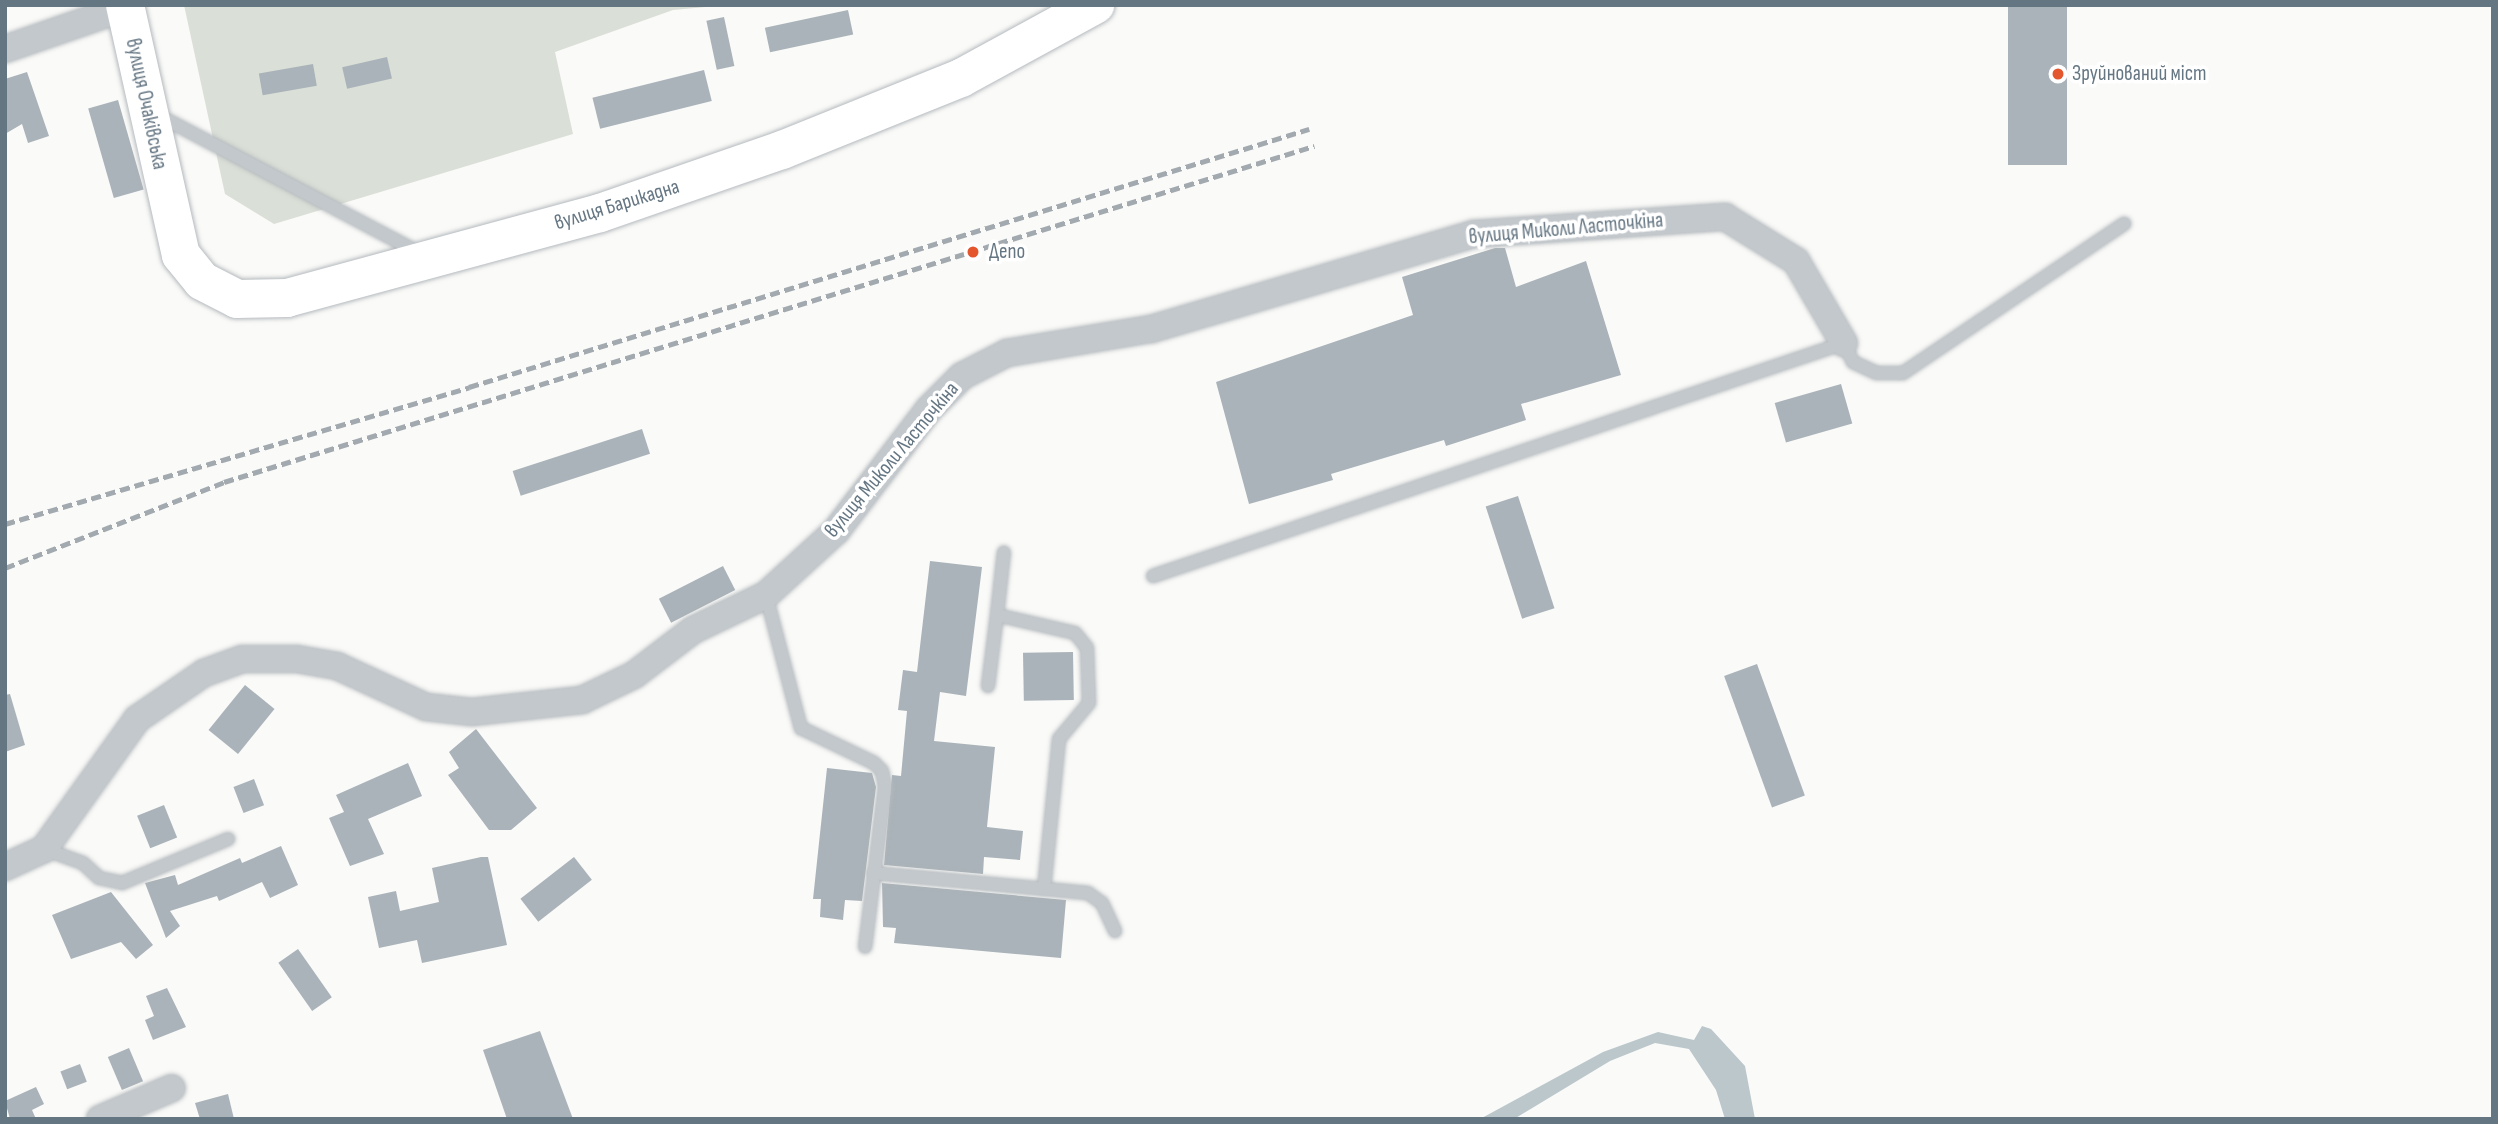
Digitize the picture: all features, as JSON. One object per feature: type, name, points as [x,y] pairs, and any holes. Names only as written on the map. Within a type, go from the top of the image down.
[{"type":"main road","name":"вулиця Барикадна","points":[[166,203],[181,255],[202,281],[237,299],[287,298],[600,213],[782,150],[961,78],[1095,5]]},
{"type":"main road","name":"вулиця Очаківська","points":[[125,6],[166,203]]},
{"type":"street","points":[[5,49],[125,6]]},
{"type":"street","name":"вулиця Миколи Ласточкіна","points":[[5,867],[44,849],[137,719],[204,673],[242,659],[297,659],[337,666],[426,707],[472,712],[582,700],[624,680],[693,630],[766,595],[836,531],[929,409],[962,376],[1007,353],[1151,329],[1472,234],[1725,216],[1796,261],[1844,343]]},
{"type":"street","points":[[100,1119],[172,1088]]},
{"type":"lane","points":[[146,109],[430,258]]},
{"type":"lane","points":[[1153,576],[1844,343],[1853,362],[1877,373],[1903,373],[2124,224]]},
{"type":"lane","points":[[988,686],[1004,552]]},
{"type":"lane","points":[[766,595],[801,728],[874,763],[883,771],[885,787],[865,947]]},
{"type":"lane","points":[[996,615],[1075,633],[1087,648],[1091,666],[1089,703],[1082,716],[1062,729],[1059,739],[1044,889]]},
{"type":"lane","points":[[44,849],[83,863],[99,878],[122,883],[228,839]]},
{"type":"lane","points":[[873,873],[1088,893],[1102,903],[1115,930]]},
{"type":"shaded area","points":[[184,5],[727,5],[673,10],[555,52],[573,134],[274,224],[225,194]]},
{"type":"shaded area","points":[[1702,1026],[1711,1029],[1745,1066],[1755,1119],[1725,1119],[1716,1090],[1689,1049],[1655,1043],[1610,1061],[1514,1119],[1480,1119],[1603,1052],[1658,1032],[1694,1040]]},
{"type":"building","points":[[2008,5],[2067,5],[2067,165],[2008,165]]},
{"type":"building","points":[[848,10],[853,34],[770,52],[765,28]]},
{"type":"building","points":[[724,17],[734,66],[717,70],[706,21]]},
{"type":"building","points":[[387,57],[392,78],[347,89],[342,67]]},
{"type":"building","points":[[313,64],[317,86],[263,95],[259,74]]},
{"type":"building","points":[[704,70],[712,101],[600,129],[592,98]]},
{"type":"building","points":[[27,72],[49,136],[28,143],[22,124],[5,134],[5,79]]},
{"type":"building","points":[[118,100],[144,189],[114,198],[88,109]]},
{"type":"building","points":[[1495,248],[1505,248],[1516,287],[1586,261],[1621,375],[1521,404],[1526,420],[1446,446],[1444,440],[1331,474],[1333,480],[1249,504],[1216,382],[1413,315],[1402,277]]},
{"type":"building","points":[[1841,384],[1852,423],[1786,442],[1775,403]]},
{"type":"building","points":[[642,429],[650,454],[521,496],[513,471]]},
{"type":"building","points":[[1518,496],[1554,608],[1522,619],[1486,507]]},
{"type":"building","points":[[930,561],[982,567],[966,696],[940,692],[934,741],[995,747],[987,827],[1023,831],[1020,860],[984,857],[983,874],[884,865],[892,775],[901,776],[907,711],[898,710],[903,670],[917,672]]},
{"type":"building","points":[[723,566],[735,590],[671,623],[659,599]]},
{"type":"building","points":[[1073,652],[1074,700],[1024,701],[1023,653]]},
{"type":"building","points":[[1757,664],[1805,796],[1772,808],[1724,676]]},
{"type":"building","points":[[245,685],[275,709],[238,754],[208,730]]},
{"type":"building","points":[[10,694],[25,745],[5,752],[5,695]]},
{"type":"building","points":[[476,729],[537,808],[511,830],[489,830],[448,775],[459,768],[449,752]]},
{"type":"building","points":[[408,763],[422,796],[368,819],[384,854],[350,866],[329,818],[344,812],[336,795]]},
{"type":"building","points":[[827,768],[872,773],[876,787],[862,901],[845,900],[843,920],[820,917],[821,899],[813,899]]},
{"type":"building","points":[[254,779],[264,805],[243,813],[233,787]]},
{"type":"building","points":[[164,805],[177,837],[150,848],[137,816]]},
{"type":"building","points":[[281,846],[298,885],[270,898],[262,882],[219,901],[217,896],[170,911],[180,926],[166,938],[145,883],[175,875],[178,885],[240,858],[242,863]]},
{"type":"building","points":[[488,857],[507,945],[422,963],[417,940],[379,948],[368,897],[396,891],[400,911],[439,902],[432,868]]},
{"type":"building","points":[[574,857],[592,880],[538,922],[520,899]]},
{"type":"building","points":[[882,883],[1066,900],[1061,958],[894,943],[896,928],[883,927]]},
{"type":"building","points":[[111,892],[153,945],[136,959],[121,942],[71,959],[52,915]]},
{"type":"building","points":[[298,949],[332,997],[312,1011],[278,963]]},
{"type":"building","points":[[167,988],[186,1027],[153,1040],[145,1020],[154,1016],[146,996]]},
{"type":"building","points":[[540,1031],[573,1119],[507,1119],[483,1050]]},
{"type":"building","points":[[129,1048],[143,1081],[122,1090],[108,1057]]},
{"type":"building","points":[[80,1064],[87,1082],[67,1089],[60,1072]]},
{"type":"building","points":[[36,1087],[44,1104],[32,1110],[36,1119],[10,1119],[5,1101]]},
{"type":"building","points":[[228,1094],[234,1119],[200,1119],[195,1103]]},
{"type":"railway","points":[[5,524],[469,387],[1309,129]]},
{"type":"railway","points":[[5,568],[224,482],[1314,146]]},
{"type":"place","name":"Зруйнований міст","points":[[2058,74]]},
{"type":"place","name":"Депо","points":[[973,252]]}]
